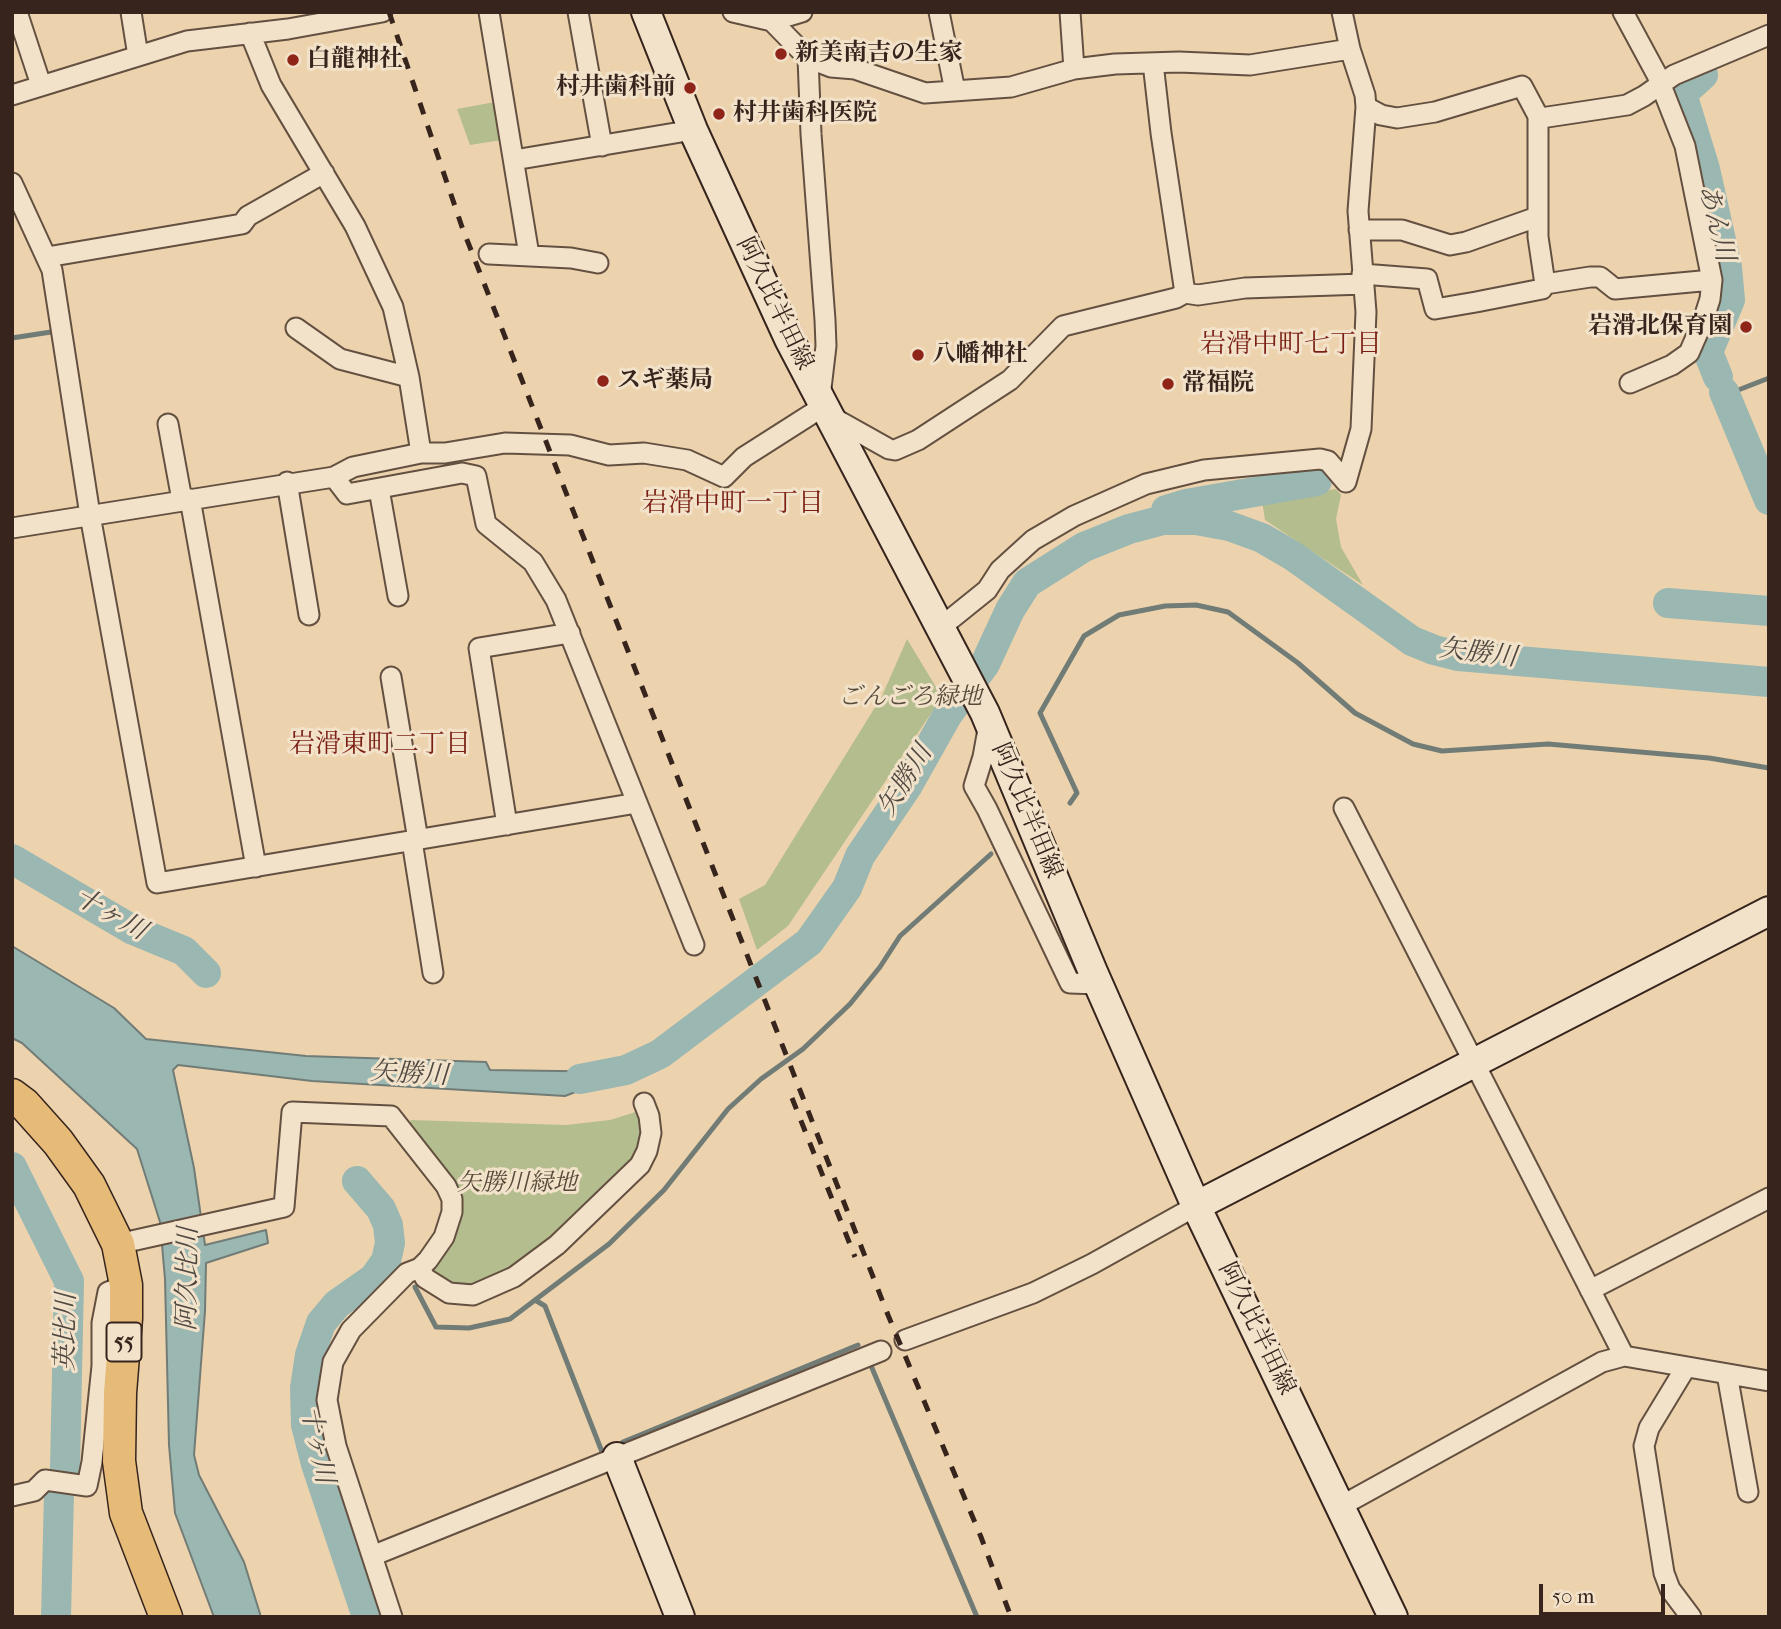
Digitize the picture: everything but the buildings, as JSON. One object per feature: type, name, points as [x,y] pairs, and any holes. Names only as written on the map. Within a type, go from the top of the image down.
[{"type":"main road","name":"阿久比半田線","points":[[646,12],[693,130],[759,276],[988,718],[1098,985],[1196,1206],[1393,1617]]},
{"type":"main road","points":[[1196,1206],[1769,911]]},
{"type":"main road","name":"55","points":[[12,1094],[58,1142],[130,1241],[120,1393],[119,1461],[126,1513],[166,1617]]},
{"type":"main road","points":[[617,1457],[680,1617]]},
{"type":"street","points":[[17,12],[41,85]]},
{"type":"street","points":[[131,12],[138,56]]},
{"type":"street","points":[[12,95],[187,41],[250,33],[277,21],[382,12]]},
{"type":"street","points":[[489,12],[529,256]]},
{"type":"street","points":[[578,12],[602,146]]},
{"type":"street","points":[[733,12],[768,17],[802,12]]},
{"type":"street","points":[[939,12],[956,91]]},
{"type":"street","points":[[1070,12],[1074,69]]},
{"type":"street","points":[[941,628],[987,590],[999,570],[1033,540],[1074,516],[1146,484],[1204,470],[1320,459],[1328,461],[1352,481],[1361,429],[1366,312],[1358,211],[1366,95],[1350,49],[1342,12]]},
{"type":"street","points":[[1623,12],[1661,84],[1685,146],[1712,280],[1707,310],[1689,353],[1672,365],[1630,383]]},
{"type":"street","points":[[768,17],[808,58],[831,67],[855,69],[925,93],[1012,87],[1074,69],[1153,63],[1250,65],[1350,49]]},
{"type":"street","points":[[250,33],[271,85],[366,247],[393,307],[409,377],[421,453]]},
{"type":"street","points":[[1538,116],[1541,118],[1627,105],[1674,75],[1769,35]]},
{"type":"street","points":[[808,58],[825,333],[825,406]]},
{"type":"street","points":[[1153,63],[1185,293]]},
{"type":"street","points":[[1366,107],[1381,115],[1397,118],[1435,112],[1522,86],[1538,116],[1537,217],[1545,285]]},
{"type":"street","points":[[514,160],[693,130]]},
{"type":"street","points":[[47,257],[242,224],[248,216],[324,173]]},
{"type":"street","points":[[12,183],[47,257],[54,283],[90,515],[157,883],[637,803]]},
{"type":"street","points":[[1359,230],[1402,230],[1450,246],[1537,217]]},
{"type":"street","points":[[489,254],[598,263]]},
{"type":"street","points":[[825,406],[889,449],[895,450],[918,440],[1010,380],[1063,326],[1176,298],[1185,293],[1198,295],[1245,288],[1363,279],[1427,279],[1435,309],[1590,277],[1600,277],[1615,289],[1712,280]]},
{"type":"street","points":[[296,328],[340,359],[409,377]]},
{"type":"street","points":[[12,528],[287,482],[334,477],[353,467],[421,453],[445,453],[505,443],[570,445],[609,455],[644,453],[687,460],[724,477],[744,457],[825,406]]},
{"type":"street","points":[[168,424],[186,499],[256,867]]},
{"type":"street","points":[[334,477],[347,494],[462,473],[477,475],[486,524],[533,562],[556,600],[694,946]]},
{"type":"street","points":[[287,482],[309,615]]},
{"type":"street","points":[[379,489],[397,596]]},
{"type":"street","points":[[507,825],[478,648],[570,633]]},
{"type":"street","points":[[391,677],[433,973]]},
{"type":"street","points":[[988,718],[983,757],[974,786],[1070,983],[1098,985]]},
{"type":"street","points":[[1344,808],[1625,1356]]},
{"type":"street","points":[[420,1268],[425,1278],[449,1293],[473,1295],[514,1277],[557,1245],[640,1165],[648,1151],[651,1133],[644,1103]]},
{"type":"street","points":[[130,1241],[284,1207],[292,1112],[391,1116],[446,1186],[452,1199],[452,1212],[444,1237],[420,1268],[407,1273],[351,1329],[333,1362],[327,1400],[336,1446],[392,1617]]},
{"type":"street","points":[[1590,1290],[1769,1198]]},
{"type":"street","points":[[905,1340],[1032,1293],[1092,1264],[1196,1206]]},
{"type":"street","points":[[12,1496],[34,1491],[45,1480],[87,1486],[92,1462],[108,1292],[126,1285]]},
{"type":"street","points":[[372,1556],[881,1352]]},
{"type":"street","points":[[1341,1506],[1602,1362],[1625,1356],[1769,1381]]},
{"type":"street","points":[[1686,1367],[1649,1428],[1644,1446],[1664,1573],[1670,1589],[1691,1617]]},
{"type":"street","points":[[1727,1374],[1748,1493]]},
{"type":"green space","points":[[495,102],[502,140],[470,145],[457,109]]},
{"type":"green space","points":[[1336,489],[1341,495],[1336,519],[1341,547],[1363,585],[1265,520],[1262,501]]},
{"type":"green space","name":"ごんごろ緑地","points":[[907,639],[942,697],[788,926],[757,950],[739,899],[765,885],[882,696]]},
{"type":"green space","name":"矢勝川緑地","points":[[642,1110],[646,1121],[636,1163],[512,1270],[474,1286],[452,1284],[434,1271],[433,1264],[461,1211],[408,1125],[411,1120],[566,1125],[610,1120]]},
{"type":"water","name":"阿久比川","points":[[12,946],[114,1008],[146,1039],[306,1056],[486,1062],[490,1070],[627,1072],[565,1096],[312,1081],[178,1065],[173,1070],[194,1168],[205,1245],[266,1230],[268,1243],[206,1263],[194,1455],[199,1475],[244,1562],[261,1617],[214,1617],[175,1513],[169,1445],[165,1279],[160,1222],[137,1149],[22,1043],[12,1038]]},
{"type":"waterway","name":"あん川","points":[[1703,75],[1682,94],[1705,169],[1727,267],[1730,300],[1708,352],[1718,377]]},
{"type":"waterway","points":[[12,338],[51,332]]},
{"type":"waterway","name":"あん川","points":[[1769,378],[1728,394],[1769,500]]},
{"type":"waterway","name":"あん川","points":[[1724,392],[1769,500]]},
{"type":"waterway","points":[[1166,510],[1186,504],[1317,481]]},
{"type":"waterway","name":"矢勝川","points":[[580,1079],[626,1070],[660,1054],[809,942],[847,888],[860,856],[908,785],[948,714],[985,664],[1010,610],[1027,583],[1084,547],[1129,529],[1163,520],[1196,520],[1229,526],[1262,538],[1293,556],[1412,641],[1458,656],[1769,682]]},
{"type":"waterway","name":"あん川","points":[[1668,603],[1769,611]]},
{"type":"waterway","name":"あん川","points":[[1674,608],[1672,603],[1769,610]]},
{"type":"waterway","points":[[1070,803],[1077,793],[1040,713],[1084,636],[1119,615],[1165,606],[1196,605],[1228,612],[1298,663],[1355,713],[1413,744],[1442,751],[1548,744],[1709,758],[1769,768]]},
{"type":"waterway","points":[[415,1287],[436,1327],[469,1328],[510,1319],[609,1244],[664,1190],[728,1109],[761,1079],[803,1049],[850,1004],[880,967],[900,936],[991,854]]},
{"type":"waterway","name":"十ヶ川","points":[[12,859],[133,930],[184,951],[206,973]]},
{"type":"waterway","name":"英比川","points":[[12,1167],[69,1281],[65,1468]]},
{"type":"waterway","name":"十ヶ川","points":[[357,1181],[381,1209],[388,1225],[390,1243],[386,1261],[374,1278],[337,1304],[321,1323],[310,1355],[305,1388],[306,1425],[316,1464],[367,1617]]},
{"type":"waterway","points":[[535,1300],[545,1306],[604,1457]]},
{"type":"waterway","points":[[623,1442],[858,1345]]},
{"type":"waterway","points":[[872,1368],[977,1617]]},
{"type":"waterway","name":"英比川","points":[[56,1617],[59,1493]]},
{"type":"railway","points":[[389,12],[462,227],[888,1315],[981,1537],[1011,1617]]},
{"type":"railway","points":[[792,1098],[855,1257]]},
{"type":"place","name":"新美南吉の生家","points":[[781,54]]},
{"type":"place","name":"白龍神社","points":[[293,60]]},
{"type":"place","name":"村井歯科前","points":[[690,88]]},
{"type":"place","name":"村井歯科医院","points":[[719,114]]},
{"type":"place","name":"岩滑北保育園","points":[[1746,327]]},
{"type":"place","name":"八幡神社","points":[[918,355]]},
{"type":"place","name":"スギ薬局","points":[[603,381]]},
{"type":"place","name":"常福院","points":[[1168,384]]},
{"type":"district","name":"岩滑中町七丁目","points":[[1291,346]]},
{"type":"district","name":"岩滑中町一丁目","points":[[733,505]]},
{"type":"district","name":"岩滑東町二丁目","points":[[380,746]]}]
